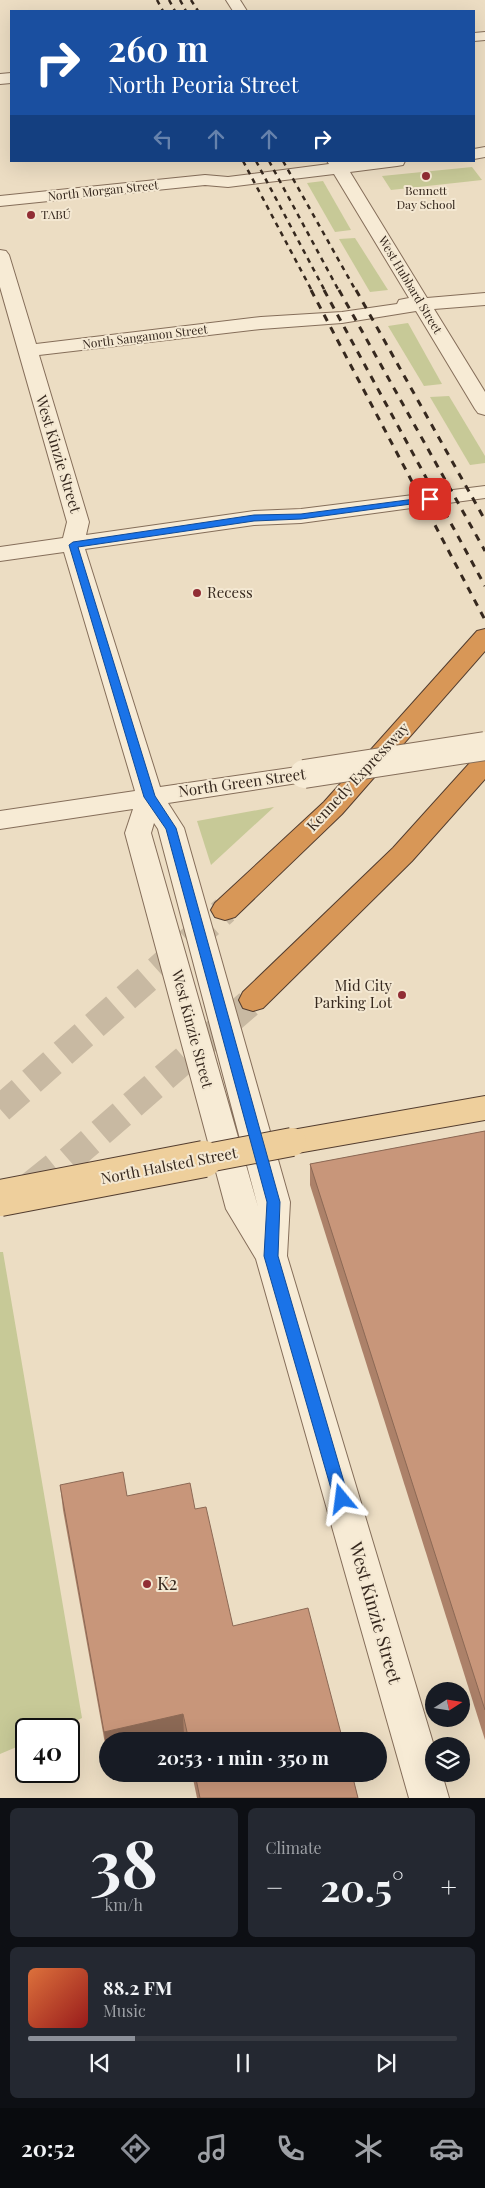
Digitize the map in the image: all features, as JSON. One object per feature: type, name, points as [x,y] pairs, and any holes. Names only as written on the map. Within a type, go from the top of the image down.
[{"type":"highway","name":"Kennedy Expressway","points":[[225,910],[333,808],[485,636]]},
{"type":"highway","points":[[253,1000],[374,883],[466,786],[485,762]]},
{"type":"main road","name":"North Halsted Street","points":[[0,1198],[292,1142],[485,1108]]},
{"type":"street","name":"North Morgan Street","points":[[0,201],[205,180],[228,182],[307,173],[336,164],[377,162]]},
{"type":"street","name":"West Hubbard Street","points":[[336,164],[485,409]]},
{"type":"street","name":"West Kinzie Street","points":[[0,255],[78,522],[73,545],[150,797],[138,833],[242,1209],[271,1256],[429,1798]]},
{"type":"street","name":"North Sangamon Street","points":[[28,351],[262,323],[298,322],[386,312],[422,304],[485,298]]},
{"type":"street","points":[[254,518],[297,504],[485,479]]},
{"type":"street","points":[[0,554],[254,518],[301,516],[485,492]]},
{"type":"street","name":"North Green Street","points":[[0,820],[485,746]]},
{"type":"green space","points":[[472,167],[482,180],[391,190],[382,176]]},
{"type":"green space","points":[[323,181],[351,230],[335,232],[307,183]]},
{"type":"green space","points":[[355,238],[388,290],[370,292],[339,239]]},
{"type":"green space","points":[[408,323],[442,384],[424,386],[388,326]]},
{"type":"green space","points":[[449,396],[485,456],[485,463],[470,465],[430,397]]},
{"type":"green space","points":[[274,807],[211,865],[197,821]]},
{"type":"green space","points":[[0,1252],[3,1252],[82,1718],[15,1718],[15,1748],[0,1754]]},
{"type":"building","points":[[485,1131],[485,1710],[310,1164]]},
{"type":"building","name":"K2","points":[[123,1472],[127,1496],[190,1483],[195,1509],[206,1507],[233,1626],[308,1608],[341,1732],[187,1732],[183,1714],[104,1732],[60,1485]]},
{"type":"building","points":[[197,1782],[354,1782],[358,1798],[200,1798]]},
{"type":"tunnel","points":[[0,1109],[225,910]]},
{"type":"tunnel","points":[[69,1160],[253,1000]]},
{"type":"tunnel","points":[[29,1192],[70,1159]]},
{"type":"railway","points":[[157,0],[162,10]]},
{"type":"railway","points":[[169,0],[174,10]]},
{"type":"railway","points":[[180,0],[185,10]]},
{"type":"railway","points":[[191,0],[197,10]]},
{"type":"railway","points":[[244,162],[312,291]]},
{"type":"railway","points":[[257,162],[325,291]]},
{"type":"railway","points":[[270,162],[339,291]]},
{"type":"railway","points":[[284,162],[356,291]]},
{"type":"railway","points":[[311,290],[485,620]]},
{"type":"railway","points":[[324,290],[485,586]]},
{"type":"railway","points":[[339,290],[485,551]]},
{"type":"railway","points":[[356,290],[485,520]]},
{"type":"place","name":"Bennett Day School","points":[[426,176]]},
{"type":"place","name":"TABÚ","points":[[31,215]]},
{"type":"place","name":"Recess","points":[[197,593]]},
{"type":"place","name":"Mid City Parking Lot","points":[[402,995]]},
{"type":"place","name":"K2","points":[[147,1584]]},
{"type":"route","points":[[342,1499],[271,1256],[274,1202],[171,828],[150,797],[73,545],[254,518],[301,516],[430,499]]}]
